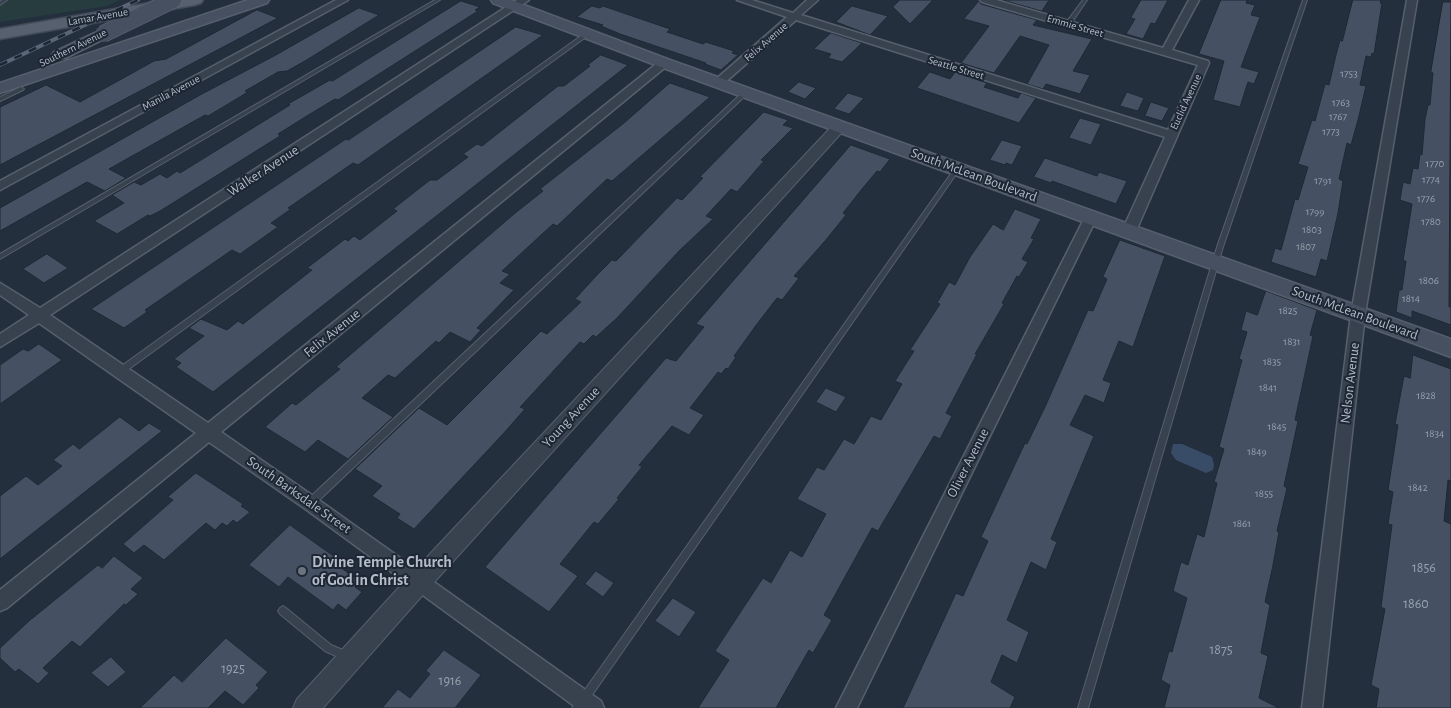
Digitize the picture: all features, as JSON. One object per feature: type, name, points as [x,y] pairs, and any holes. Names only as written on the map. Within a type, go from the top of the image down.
[{"type":"main road","name":"Southern Avenue","points":[[0,84],[173,0]]},
{"type":"main road","name":"Lamar Avenue","points":[[0,34],[195,0]]},
{"type":"main road","points":[[0,88],[262,0]]},
{"type":"main road","name":"South McLean Boulevard","points":[[498,0],[520,3],[587,34],[664,63],[1451,348]]},
{"type":"street","name":"Manila Avenue","points":[[0,186],[343,0]]},
{"type":"street","name":"Seattle Street","points":[[742,0],[1171,135]]},
{"type":"street","name":"Felix Avenue","points":[[718,83],[813,0]]},
{"type":"street","name":"Emmie Street","points":[[985,0],[1166,51]]},
{"type":"street","points":[[1166,51],[1194,0]]},
{"type":"street","name":"Nelson Avenue","points":[[1312,708],[1358,314],[1412,0]]},
{"type":"street","name":"Walker Avenue","points":[[0,341],[520,3]]},
{"type":"street","name":"Euclid Avenue","points":[[1128,231],[1204,63],[1166,51]]},
{"type":"street","name":"Felix Avenue","points":[[0,602],[664,63]]},
{"type":"street","name":"Young Avenue","points":[[306,708],[420,581],[839,127]]},
{"type":"street","name":"Oliver Avenue","points":[[846,708],[1091,217]]},
{"type":"street","name":"South Barksdale Street","points":[[0,288],[420,581],[584,705]]},
{"type":"lane","points":[[0,4],[5,0]]},
{"type":"lane","points":[[0,257],[438,0]]},
{"type":"lane","points":[[1068,24],[1085,0]]},
{"type":"lane","points":[[1082,708],[1217,263],[1220,247],[1305,0]]},
{"type":"lane","points":[[119,372],[587,34]]},
{"type":"lane","points":[[0,99],[22,89]]},
{"type":"lane","points":[[310,503],[746,93]]},
{"type":"lane","points":[[584,705],[957,169]]},
{"type":"lane","points":[[283,610],[328,648],[351,658]]},
{"type":"green space","points":[[0,0],[120,0],[107,6],[0,22]]},
{"type":"water","points":[[1173,444],[1182,444],[1212,457],[1213,470],[1206,473],[1176,460],[1171,453]]},
{"type":"building","points":[[900,0],[933,0],[910,24],[893,7]]},
{"type":"building","points":[[1003,0],[1049,0],[1042,11]]},
{"type":"building","points":[[1141,0],[1168,0],[1155,24],[1151,23],[1143,39],[1126,34],[1135,19],[1131,18]]},
{"type":"building","points":[[1221,0],[1247,0],[1246,3],[1255,5],[1251,15],[1260,17],[1241,67],[1259,72],[1254,84],[1248,82],[1240,107],[1213,100],[1224,61],[1199,54]]},
{"type":"building","points":[[1353,0],[1381,0],[1380,3],[1382,3],[1374,54],[1372,53],[1371,57],[1366,56],[1360,85],[1366,86],[1358,120],[1351,145],[1347,143],[1339,179],[1343,181],[1327,261],[1321,259],[1316,277],[1271,262],[1275,248],[1281,250],[1295,199],[1298,200],[1308,167],[1298,164],[1312,120],[1315,121],[1325,84],[1329,85],[1340,40],[1342,41]]},
{"type":"building","points":[[461,1],[480,7],[475,10],[478,11],[338,100],[335,99],[278,134],[280,136],[160,211],[150,216],[148,215],[117,234],[94,221],[124,203],[112,195],[134,182],[141,185],[160,174],[167,178],[177,171],[180,173],[290,105],[288,104],[330,80],[332,81]]},
{"type":"building","points":[[979,1],[981,4],[1037,20],[1033,25],[1092,39],[1073,71],[1090,75],[1080,94],[1046,84],[1043,89],[1027,84],[1049,45],[1020,36],[994,73],[961,63],[989,26],[964,19]]},
{"type":"building","points":[[1443,2],[1451,2],[1449,307],[1451,307],[1451,325],[1412,311],[1412,318],[1396,312],[1399,290],[1402,290],[1406,261],[1403,261],[1412,204],[1400,200],[1403,182],[1410,184],[1413,168],[1418,169],[1420,154],[1422,155],[1425,119],[1428,105],[1430,105],[1433,73],[1431,72]]},
{"type":"building","points":[[592,6],[600,8],[603,6],[670,29],[667,32],[703,44],[706,42],[734,51],[732,53],[738,55],[721,70],[577,17]]},
{"type":"building","points":[[852,6],[888,16],[870,35],[836,22]]},
{"type":"building","points":[[359,8],[379,15],[305,61],[287,71],[278,72],[208,116],[205,115],[109,169],[126,178],[105,191],[87,182],[0,231],[0,208]]},
{"type":"building","points":[[257,10],[278,18],[0,165],[0,107],[46,85],[80,102],[154,61],[166,59]]},
{"type":"building","points":[[516,27],[543,35],[358,165],[353,163],[288,208],[291,209],[271,223],[278,227],[240,254],[232,250],[145,310],[147,312],[124,328],[91,309],[346,139],[348,140]]},
{"type":"building","points":[[831,33],[862,43],[842,62],[828,58],[831,54],[814,49]]},
{"type":"building","points":[[601,55],[628,65],[213,392],[176,367],[181,363],[174,359],[204,336],[189,328],[201,319],[227,330],[238,321],[243,324],[312,270],[307,268],[345,239],[348,241],[354,236],[360,240],[397,211],[393,209],[430,180],[437,180],[468,157],[463,154],[477,144],[482,146],[558,86],[564,86]]},
{"type":"building","points":[[930,72],[950,79],[955,72],[987,83],[984,87],[1018,98],[1021,93],[1036,98],[1019,123],[917,88]]},
{"type":"building","points":[[799,82],[816,88],[805,99],[788,92]]},
{"type":"building","points":[[670,83],[710,97],[612,181],[607,179],[557,226],[553,224],[502,271],[510,274],[500,283],[514,290],[477,328],[481,330],[470,342],[450,332],[439,343],[436,341],[395,378],[388,375],[362,398],[393,417],[348,459],[318,440],[305,452],[265,427],[292,403],[296,405],[340,369],[336,367],[543,191],[540,189],[624,123]]},
{"type":"building","points":[[1127,92],[1144,98],[1138,111],[1120,106]]},
{"type":"building","points":[[848,93],[864,98],[849,114],[834,109]]},
{"type":"building","points":[[1151,102],[1169,108],[1162,121],[1145,116]]},
{"type":"building","points":[[764,112],[788,120],[783,125],[793,128],[761,160],[764,161],[737,192],[731,189],[706,216],[713,219],[679,251],[617,318],[596,337],[593,335],[584,344],[580,342],[520,407],[525,409],[503,434],[414,529],[397,518],[400,514],[372,496],[382,486],[355,469],[419,408],[447,425],[541,331],[547,334],[581,302],[575,299],[597,275],[612,260],[616,261],[677,198],[682,200],[703,178],[700,177]]},
{"type":"building","points":[[1080,118],[1101,124],[1091,145],[1069,138]]},
{"type":"building","points":[[1002,140],[1022,146],[1012,165],[1006,163],[1005,165],[990,160]]},
{"type":"building","points":[[851,145],[890,159],[880,172],[877,171],[862,189],[843,213],[846,215],[794,276],[799,278],[782,300],[777,298],[734,356],[736,357],[728,369],[726,368],[721,374],[718,372],[690,408],[704,415],[689,435],[672,426],[639,465],[642,467],[617,498],[619,499],[598,524],[594,522],[560,564],[578,576],[549,612],[485,567],[666,358],[676,361],[704,327],[696,324]]},
{"type":"building","points":[[1045,158],[1097,176],[1099,172],[1127,181],[1116,204],[1052,181],[1051,183],[1034,177]]},
{"type":"building","points":[[1015,209],[1041,219],[1031,238],[1034,239],[1022,259],[1028,262],[1019,277],[1017,276],[1002,303],[1004,304],[975,354],[977,354],[946,413],[952,416],[940,439],[934,436],[878,531],[872,528],[824,615],[832,620],[813,653],[809,650],[776,708],[698,708],[729,660],[715,651],[763,578],[771,583],[790,550],[802,557],[826,514],[797,499],[817,467],[824,470],[844,439],[854,444],[871,416],[881,420],[902,384],[895,381],[914,351],[910,350],[940,304],[937,303],[949,282],[955,285],[970,257],[993,224],[1003,230]]},
{"type":"building","points":[[1120,240],[1165,256],[1133,347],[1119,341],[1103,380],[1111,383],[1104,403],[1085,395],[1070,425],[1094,436],[1051,539],[1057,542],[1046,570],[1031,562],[1007,620],[1029,632],[1017,663],[1002,655],[991,682],[1015,697],[1010,708],[903,708],[956,593],[963,596],[988,541],[981,537],[1025,443],[1027,444],[1045,407],[1088,310],[1093,311],[1107,279],[1103,277]]},
{"type":"building","points":[[47,254],[68,268],[44,283],[23,269]]},
{"type":"building","points":[[1266,291],[1317,310],[1310,335],[1313,336],[1295,420],[1298,421],[1284,486],[1287,488],[1277,531],[1279,532],[1265,602],[1270,605],[1261,653],[1268,656],[1259,698],[1279,708],[1164,708],[1170,685],[1161,680],[1169,651],[1172,652],[1187,598],[1173,591],[1181,562],[1188,565],[1197,534],[1204,537],[1217,483],[1214,482],[1224,449],[1219,447],[1242,360],[1239,359],[1247,332],[1241,330],[1246,311],[1257,315]]},
{"type":"building","points":[[39,344],[62,360],[0,404],[0,365],[23,349],[28,351]]},
{"type":"building","points":[[1413,355],[1451,369],[1451,481],[1448,480],[1444,521],[1451,524],[1451,708],[1376,708],[1379,689],[1371,685],[1385,609],[1381,607],[1392,525],[1388,524],[1393,492],[1388,490],[1398,425],[1395,424],[1404,376],[1410,378]]},
{"type":"building","points":[[826,388],[846,397],[836,412],[816,402]]},
{"type":"building","points":[[120,417],[139,431],[149,423],[162,431],[0,559],[0,496],[26,476],[38,485],[62,466],[53,460],[73,444],[79,449]]},
{"type":"building","points":[[196,473],[243,504],[241,506],[250,512],[237,523],[233,520],[227,526],[222,523],[215,530],[206,523],[164,560],[144,545],[134,553],[123,544],[173,500],[168,497]]},
{"type":"building","name":"Divine Temple Church of God in Christ","points":[[290,525],[335,557],[331,561],[360,581],[355,587],[362,592],[346,610],[338,604],[333,610],[288,577],[279,587],[249,565]]},
{"type":"building","points":[[114,556],[143,578],[131,589],[138,594],[126,605],[124,604],[80,647],[72,641],[43,668],[49,673],[38,684],[19,669],[15,672],[0,658],[0,648],[29,621],[98,565],[102,568]]},
{"type":"building","points":[[596,571],[614,583],[603,597],[585,584]]},
{"type":"building","points":[[673,598],[696,612],[679,637],[655,621]]},
{"type":"building","points":[[226,638],[268,672],[256,685],[259,688],[243,705],[225,691],[208,708],[140,708],[174,675],[182,682]]},
{"type":"building","points":[[444,650],[481,675],[455,708],[382,708],[398,689],[410,698],[430,674],[426,671]]},
{"type":"building","points":[[111,657],[126,672],[108,687],[91,673]]},
{"type":"railway","points":[[0,65],[138,0]]},
{"type":"place","name":"Divine Temple Church of God in Christ","points":[[302,571]]}]
